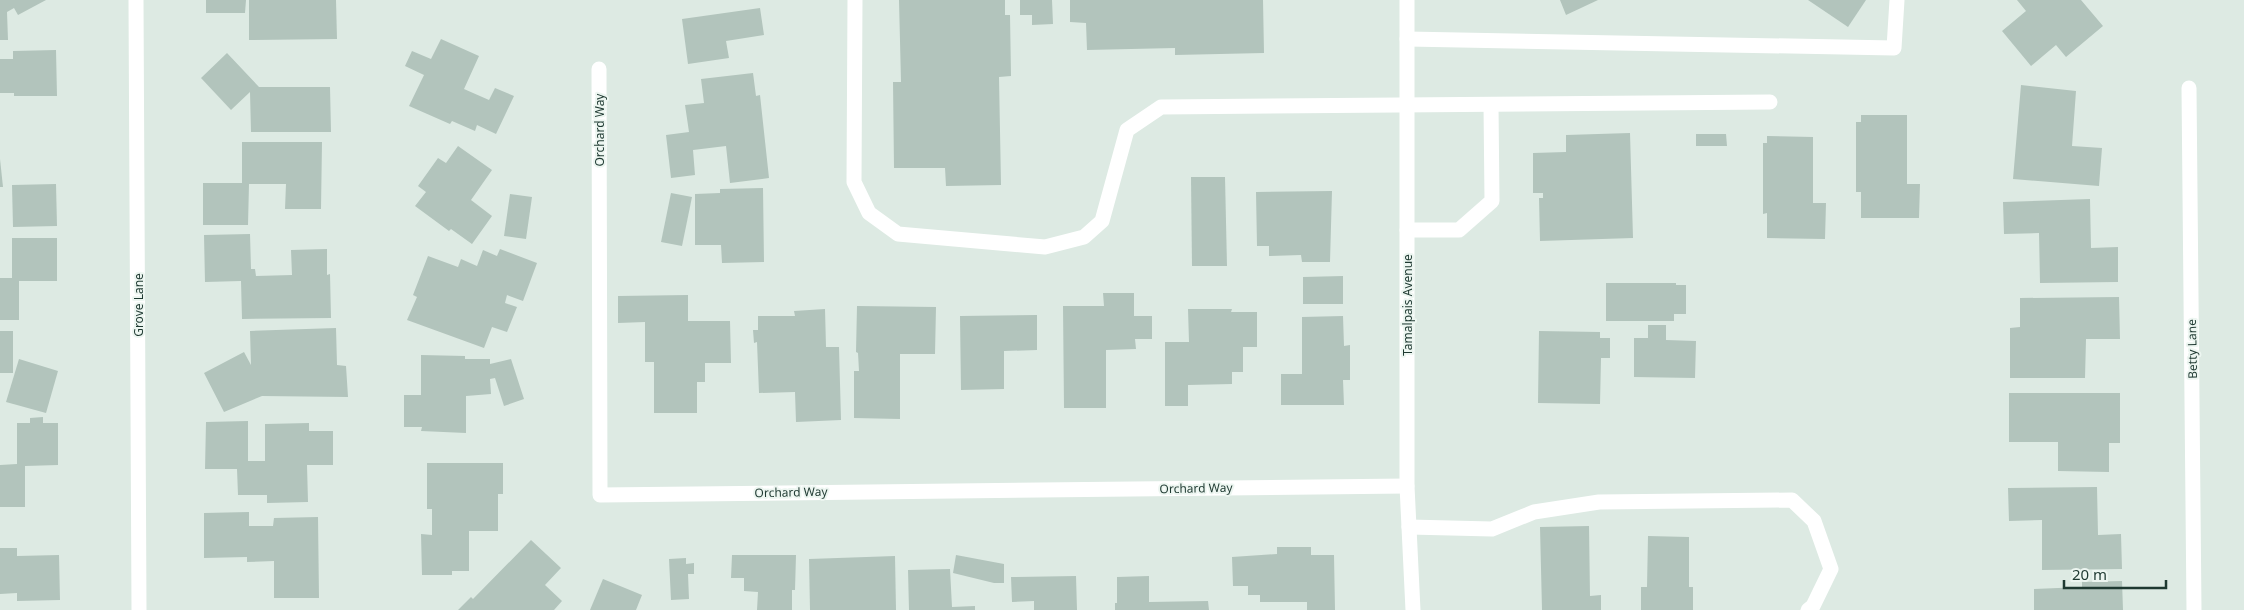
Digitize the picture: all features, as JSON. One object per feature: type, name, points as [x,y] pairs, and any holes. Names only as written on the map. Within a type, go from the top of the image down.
[{"type":"street","name":"Grove Lane","points":[[136,0],[139,610]]},
{"type":"street","points":[[855,0],[854,182],[869,213],[898,234],[1045,247],[1084,237],[1102,221],[1127,130],[1161,108],[1770,102]]},
{"type":"street","name":"Tamalpais Avenue","points":[[1407,0],[1407,486],[1413,610]]},
{"type":"street","points":[[1407,39],[1894,48],[1897,0]]},
{"type":"street","name":"Orchard Way","points":[[599,69],[600,495],[1407,486]]},
{"type":"street","name":"Betty Lane","points":[[2189,88],[2194,610]]},
{"type":"street","points":[[1407,230],[1459,230],[1492,201],[1491,105]]},
{"type":"street","points":[[1409,527],[1492,529],[1534,512],[1599,502],[1792,500],[1814,521],[1832,569],[1813,606],[1808,610]]},
{"type":"building","points":[[0,0],[46,0],[18,15],[14,8],[7,12],[8,40],[0,40]]},
{"type":"building","points":[[206,0],[246,0],[245,13],[206,13]]},
{"type":"building","points":[[249,0],[336,0],[337,39],[249,40]]},
{"type":"building","points":[[899,0],[1005,0],[1005,15],[1010,15],[1011,76],[999,77],[1001,185],[946,186],[945,168],[894,168],[893,82],[901,82]]},
{"type":"building","points":[[1020,0],[1052,0],[1053,24],[1032,25],[1032,15],[1020,15]]},
{"type":"building","points":[[1070,0],[1263,0],[1264,53],[1175,55],[1175,48],[1087,50],[1086,23],[1070,22]]},
{"type":"building","points":[[1560,0],[1598,0],[1566,15]]},
{"type":"building","points":[[1808,0],[1866,0],[1848,27]]},
{"type":"building","points":[[2017,0],[2081,0],[2103,26],[2066,57],[2056,45],[2031,66],[2002,31],[2026,11]]},
{"type":"building","points":[[760,8],[764,35],[726,41],[729,58],[688,64],[682,19]]},
{"type":"building","points":[[441,39],[479,56],[464,89],[489,100],[495,88],[514,96],[496,134],[477,125],[475,131],[452,121],[450,124],[409,106],[424,75],[405,66],[412,51],[431,59]]},
{"type":"building","points":[[56,50],[57,96],[14,96],[14,93],[0,93],[0,59],[13,59],[13,51]]},
{"type":"building","points":[[227,53],[259,87],[330,87],[331,132],[251,132],[250,92],[231,110],[201,78]]},
{"type":"building","points":[[753,73],[756,96],[760,95],[769,178],[730,183],[726,146],[693,150],[695,175],[671,178],[666,135],[689,132],[685,105],[704,103],[701,79]]},
{"type":"building","points":[[2021,85],[2076,91],[2072,146],[2102,148],[2099,186],[2013,179]]},
{"type":"building","points":[[1861,115],[1907,115],[1907,184],[1920,184],[1919,218],[1861,218],[1861,192],[1856,192],[1856,122],[1861,122]]},
{"type":"building","points":[[1630,133],[1633,238],[1540,241],[1539,198],[1543,198],[1543,193],[1533,193],[1533,153],[1566,152],[1566,135]]},
{"type":"building","points":[[1696,134],[1726,134],[1727,146],[1696,146]]},
{"type":"building","points":[[1767,136],[1813,137],[1813,203],[1826,203],[1825,239],[1767,238],[1767,213],[1763,214],[1763,143],[1767,143]]},
{"type":"building","points":[[242,142],[322,142],[321,209],[285,209],[286,184],[249,184],[248,225],[203,225],[203,183],[242,183]]},
{"type":"building","points":[[458,146],[492,170],[471,200],[492,216],[472,244],[451,229],[449,231],[415,206],[426,192],[418,186],[438,158],[446,163]]},
{"type":"building","points":[[0,159],[3,187],[0,187]]},
{"type":"building","points":[[1191,177],[1225,177],[1227,266],[1192,266]]},
{"type":"building","points":[[56,184],[57,226],[13,227],[12,185]]},
{"type":"building","points":[[763,188],[764,262],[722,263],[721,245],[695,245],[695,194],[720,193],[720,189]]},
{"type":"building","points":[[1332,191],[1330,262],[1302,262],[1301,255],[1269,256],[1269,246],[1257,246],[1256,192]]},
{"type":"building","points":[[671,193],[692,197],[682,246],[661,242]]},
{"type":"building","points":[[510,194],[532,197],[526,239],[504,236]]},
{"type":"building","points":[[2090,199],[2091,248],[2118,247],[2118,282],[2040,283],[2039,233],[2004,234],[2003,202]]},
{"type":"building","points":[[250,234],[251,269],[255,269],[256,276],[292,275],[291,250],[327,249],[327,275],[330,274],[331,318],[242,319],[241,281],[205,282],[204,235]]},
{"type":"building","points":[[12,238],[57,238],[57,281],[19,281],[19,320],[0,320],[0,278],[12,278]]},
{"type":"building","points":[[500,249],[537,263],[523,301],[507,295],[505,303],[517,307],[507,332],[492,327],[484,348],[407,320],[417,297],[413,295],[428,256],[458,267],[461,259],[477,266],[483,250],[497,256]]},
{"type":"building","points":[[1343,276],[1343,304],[1303,304],[1303,277]]},
{"type":"building","points":[[1606,283],[1676,283],[1676,285],[1686,285],[1686,314],[1674,314],[1674,321],[1606,321]]},
{"type":"building","points":[[1103,293],[1134,293],[1134,316],[1152,316],[1152,339],[1135,339],[1136,349],[1106,350],[1106,408],[1064,408],[1063,306],[1104,306]]},
{"type":"building","points":[[688,295],[688,321],[730,321],[731,363],[705,363],[705,382],[697,382],[697,413],[654,413],[654,362],[645,362],[645,322],[618,323],[618,296]]},
{"type":"building","points":[[2119,297],[2120,339],[2086,339],[2085,378],[2010,378],[2010,328],[2020,327],[2020,298]]},
{"type":"building","points":[[857,306],[936,307],[935,354],[900,354],[900,419],[854,418],[854,371],[859,371],[858,353],[856,352]]},
{"type":"building","points":[[825,309],[826,347],[839,347],[841,420],[796,422],[795,392],[759,393],[757,342],[754,343],[753,330],[758,330],[758,316],[795,316],[794,311]]},
{"type":"building","points":[[1188,309],[1232,309],[1231,312],[1257,312],[1257,347],[1243,347],[1243,372],[1232,372],[1232,384],[1188,385],[1188,406],[1165,406],[1165,342],[1189,342]]},
{"type":"building","points":[[1037,315],[1037,350],[1004,351],[1004,389],[961,390],[960,316]]},
{"type":"building","points":[[1343,316],[1344,346],[1350,345],[1350,380],[1343,380],[1344,405],[1281,405],[1281,374],[1302,374],[1302,317]]},
{"type":"building","points":[[1648,325],[1666,325],[1666,340],[1696,341],[1695,378],[1634,377],[1634,338],[1648,338]]},
{"type":"building","points":[[336,328],[337,365],[346,366],[348,397],[262,396],[224,412],[204,373],[244,352],[251,365],[250,331]]},
{"type":"building","points":[[0,331],[13,331],[13,373],[0,373]]},
{"type":"building","points":[[1539,331],[1600,332],[1600,338],[1610,338],[1610,358],[1601,358],[1600,404],[1538,403]]},
{"type":"building","points":[[421,355],[465,356],[465,359],[490,359],[490,364],[511,359],[524,399],[504,406],[495,378],[490,379],[491,394],[466,396],[466,433],[421,431],[422,427],[404,427],[404,395],[421,395]]},
{"type":"building","points":[[19,359],[58,371],[46,413],[6,402]]},
{"type":"building","points":[[2009,393],[2120,393],[2120,443],[2109,443],[2109,472],[2058,471],[2058,442],[2009,442]]},
{"type":"building","points":[[43,417],[43,423],[58,423],[58,465],[25,466],[25,507],[0,507],[0,465],[17,464],[17,423],[30,423],[30,418]]},
{"type":"building","points":[[248,421],[248,461],[265,461],[265,424],[309,423],[309,431],[333,431],[333,465],[307,465],[308,502],[267,503],[267,495],[238,495],[237,469],[205,469],[206,422]]},
{"type":"building","points":[[427,463],[503,463],[503,494],[498,494],[498,531],[469,531],[469,571],[452,571],[452,575],[422,575],[421,534],[432,535],[432,509],[427,509]]},
{"type":"building","points":[[2097,487],[2098,535],[2121,534],[2122,569],[2042,570],[2042,520],[2009,521],[2008,488]]},
{"type":"building","points":[[249,512],[249,526],[273,526],[274,518],[318,517],[319,598],[274,598],[274,561],[247,562],[247,557],[204,558],[204,513]]},
{"type":"building","points":[[1589,526],[1590,596],[1601,595],[1601,610],[1542,610],[1540,527]]},
{"type":"building","points":[[1648,536],[1689,537],[1689,587],[1693,587],[1693,610],[1641,610],[1641,587],[1647,587]]},
{"type":"building","points":[[531,540],[561,568],[545,585],[562,601],[554,610],[458,610],[471,597],[473,599]]},
{"type":"building","points":[[1277,547],[1311,547],[1311,555],[1334,555],[1335,610],[1307,610],[1307,602],[1260,602],[1260,595],[1248,595],[1248,586],[1233,586],[1232,557],[1277,554]]},
{"type":"building","points":[[0,548],[17,548],[17,556],[59,555],[60,600],[17,601],[17,593],[0,594]]},
{"type":"building","points":[[732,555],[796,555],[795,590],[792,590],[792,610],[757,610],[758,592],[744,591],[744,578],[731,578]]},
{"type":"building","points":[[956,555],[1004,564],[1004,583],[994,583],[953,573]]},
{"type":"building","points":[[895,556],[896,610],[810,610],[809,559]]},
{"type":"building","points":[[686,558],[686,564],[694,563],[694,574],[688,574],[689,599],[671,600],[669,559]]},
{"type":"building","points":[[950,569],[952,607],[975,606],[975,610],[909,610],[908,570]]},
{"type":"building","points":[[1076,576],[1077,610],[1034,610],[1034,601],[1012,602],[1011,577]]},
{"type":"building","points":[[1149,576],[1149,602],[1208,601],[1209,610],[1115,610],[1115,603],[1117,603],[1117,577]]},
{"type":"building","points":[[603,579],[642,595],[636,610],[590,610]]},
{"type":"building","points":[[2122,581],[2123,610],[2034,610],[2034,589],[2082,587],[2082,582]]}]
